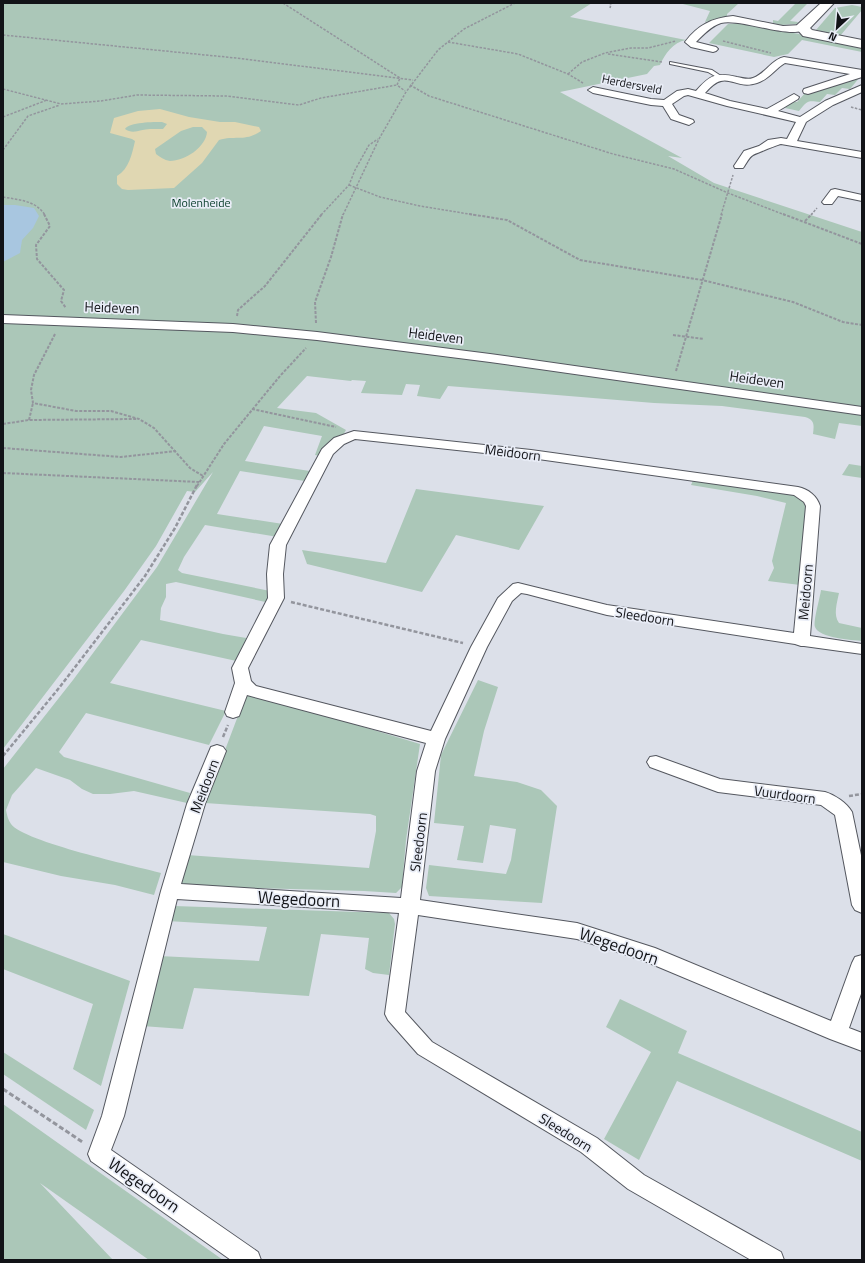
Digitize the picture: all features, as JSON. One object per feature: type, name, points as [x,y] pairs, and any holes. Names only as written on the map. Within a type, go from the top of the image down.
[{"type":"street","points":[[713,49],[694,45],[690,42],[717,21],[733,19],[783,29],[802,28],[828,3]]},
{"type":"street","points":[[802,28],[808,33],[862,44]]},
{"type":"street","points":[[698,94],[714,79],[722,78],[747,82],[757,80],[778,62],[784,60],[862,73]]},
{"type":"street","points":[[808,91],[862,73]]},
{"type":"street","points":[[791,141],[802,120],[829,103],[862,88]]},
{"type":"street","name":"Herdersveld","points":[[593,90],[651,102],[666,103],[681,93],[698,94],[727,103],[802,120]]},
{"type":"street","points":[[768,113],[794,97]]},
{"type":"street","name":"Herdersveld","points":[[666,103],[672,110],[674,117],[689,122]]},
{"type":"street","points":[[736,170],[748,153],[763,148],[772,142],[781,140],[862,155]]},
{"type":"street","points":[[828,202],[835,192],[860,196]]},
{"type":"street","name":"Heideven","points":[[3,319],[233,328],[317,336],[672,383],[862,411]]},
{"type":"street","points":[[233,712],[243,683],[240,668],[276,598],[275,574],[278,545],[327,452],[339,441],[354,435]]},
{"type":"street","name":"Meidoorn","points":[[354,435],[531,454],[798,492],[811,500],[814,506],[800,641]]},
{"type":"street","name":"Sleedoorn","points":[[773,1260],[636,1182],[589,1144],[425,1048],[395,1014],[410,906],[426,771],[436,739],[479,647],[506,598],[518,588],[607,610],[800,641],[862,649]]},
{"type":"street","points":[[243,683],[250,690],[436,739]]},
{"type":"street","name":"Meidoorn","points":[[170,891],[196,804],[218,751]]},
{"type":"street","name":"Vuurdoorn","points":[[656,762],[718,785],[825,799],[843,812],[862,905]]},
{"type":"street","name":"Wegedoorn","points":[[250,1260],[99,1154],[113,1116],[170,891],[410,906],[476,914],[577,931],[648,954],[862,1042]]},
{"type":"street","points":[[838,1033],[862,963]]},
{"type":"lane","points":[[672,63],[710,71],[722,78]]},
{"type":"path","points":[[283,3],[400,78]]},
{"type":"path","points":[[3,756],[59,688],[145,576],[175,528],[199,482],[224,444],[252,409],[317,336],[315,302],[331,257],[342,216],[379,139],[413,80],[438,50],[464,29],[515,3]]},
{"type":"path","points":[[609,3],[611,4],[610,8]]},
{"type":"path","points":[[3,35],[236,58],[413,80]]},
{"type":"path","points":[[568,74],[582,62],[605,53],[632,48],[648,48],[670,41],[692,40]]},
{"type":"path","points":[[722,41],[766,50],[784,60]]},
{"type":"path","points":[[448,42],[518,54],[568,74],[593,90]]},
{"type":"path","points":[[605,53],[672,63]]},
{"type":"path","points":[[397,84],[400,78]]},
{"type":"path","points":[[397,84],[406,92]]},
{"type":"path","points":[[3,150],[28,116],[61,104],[100,101],[137,95],[226,96],[299,105],[321,98],[397,84]]},
{"type":"path","points":[[410,85],[429,96],[613,154],[674,170],[728,193],[862,244]]},
{"type":"path","points":[[3,89],[61,104]]},
{"type":"path","points":[[3,117],[48,100]]},
{"type":"path","points":[[233,328],[237,319],[238,310],[265,286],[314,222],[349,185],[355,170],[369,145],[379,139]]},
{"type":"path","points":[[672,383],[736,170]]},
{"type":"path","points":[[349,185],[380,197],[420,206],[506,220],[580,260],[702,280],[793,302],[843,322],[862,325]]},
{"type":"path","points":[[3,197],[36,204],[45,213],[50,226],[36,245],[37,259],[64,290],[61,301],[65,308],[72,308]]},
{"type":"path","points":[[29,420],[34,403],[31,390],[34,376],[62,321]]},
{"type":"path","points":[[672,335],[704,339]]},
{"type":"path","points":[[34,403],[76,411],[111,411],[139,419],[154,428],[190,468],[203,476]]},
{"type":"path","points":[[252,409],[347,429],[354,435]]},
{"type":"path","points":[[3,424],[29,420],[139,419]]},
{"type":"path","points":[[3,448],[121,457],[176,451]]},
{"type":"path","points":[[3,473],[199,482]]},
{"type":"path","points":[[276,598],[479,647]]},
{"type":"path","name":"Meidoorn","points":[[218,751],[233,712]]},
{"type":"path","points":[[3,1089],[99,1154]]},
{"type":"green space","name":"Molenheide","points":[[3,3],[592,3],[570,17],[686,40],[673,46],[664,57],[660,65],[654,66],[647,74],[560,92],[682,158],[668,156],[714,183],[862,232],[862,426],[839,423],[835,439],[813,434],[813,423],[805,417],[722,406],[654,403],[448,386],[440,399],[417,396],[420,385],[406,384],[402,395],[361,393],[366,381],[351,381],[307,376],[277,408],[316,413],[346,430],[330,458],[315,455],[322,436],[264,426],[245,461],[323,473],[318,483],[240,471],[217,514],[296,526],[290,539],[205,525],[184,557],[178,570],[182,573],[275,592],[270,603],[176,582],[166,584],[166,597],[161,608],[160,620],[252,639],[241,662],[141,640],[110,683],[226,711],[209,745],[86,713],[59,752],[64,757],[190,793],[187,803],[134,791],[110,794],[93,794],[82,789],[70,780],[36,768],[12,795],[6,810],[11,824],[20,831],[36,838],[81,853],[161,873],[154,895],[115,885],[61,876],[3,862],[3,769],[73,680],[157,567],[213,472],[195,492],[187,491],[156,546],[124,591],[3,749]]},
{"type":"green space","points":[[679,3],[739,3],[727,14],[727,18],[705,22],[710,11]]},
{"type":"green space","points":[[796,3],[808,3],[790,21],[798,22],[797,24],[781,25],[773,23],[773,20],[778,21]]},
{"type":"green space","points":[[852,5],[862,7],[862,10],[840,36],[816,30],[835,8]]},
{"type":"green space","points":[[741,23],[862,46],[862,52],[802,40],[788,54],[774,57],[709,43],[728,24]]},
{"type":"green space","points":[[860,77],[850,89],[842,88],[835,95],[827,94],[820,102],[808,102],[799,111],[785,108],[790,101],[797,102],[806,92]]},
{"type":"green space","points":[[849,464],[862,466],[862,478],[842,475]]},
{"type":"green space","points":[[695,476],[791,493],[812,506],[800,585],[768,581],[774,568],[772,561],[786,503],[757,496],[691,485]]},
{"type":"green space","points":[[416,489],[544,506],[519,550],[456,535],[422,592],[307,564],[302,550],[386,563]]},
{"type":"green space","points":[[821,590],[839,593],[836,609],[837,620],[839,623],[862,628],[862,641],[836,638],[818,631],[815,627],[815,620]]},
{"type":"green space","points":[[478,680],[498,687],[484,731],[474,776],[517,782],[541,790],[557,806],[542,903],[429,896],[426,888],[429,865],[506,874],[511,860],[516,829],[490,825],[483,863],[457,860],[464,826],[434,823],[441,755]]},
{"type":"green space","points":[[247,692],[420,744],[406,840],[402,887],[396,893],[180,886],[187,855],[369,868],[376,831],[376,816],[370,814],[205,803]]},
{"type":"green space","points":[[174,906],[389,913],[394,919],[395,924],[389,975],[373,973],[365,969],[369,938],[321,934],[309,996],[194,988],[183,1029],[142,1026],[159,956],[259,961],[267,927],[167,921]]},
{"type":"green space","points":[[3,934],[130,981],[101,1086],[73,1069],[93,1004],[3,969]]},
{"type":"green space","points":[[620,999],[687,1031],[678,1053],[862,1132],[862,1161],[677,1081],[639,1160],[604,1139],[651,1052],[606,1027]]},
{"type":"green space","points":[[3,1052],[94,1110],[86,1130],[3,1074]]},
{"type":"green space","points":[[3,1104],[223,1260],[149,1260],[40,1183],[113,1260],[3,1260]]},
{"type":"sand","points":[[160,109],[189,117],[220,122],[235,122],[259,127],[261,131],[250,136],[219,140],[202,163],[174,188],[122,189],[117,184],[117,176],[127,165],[135,141],[110,133],[114,118],[138,111]],"holes":[[[162,122],[167,124],[163,129],[147,129],[134,132],[125,129],[136,124]],[[193,127],[202,127],[207,132],[203,143],[194,152],[182,159],[170,161],[156,154],[155,149],[181,131]]]},
{"type":"water","points":[[3,205],[34,208],[39,216],[33,228],[22,240],[20,253],[3,262]]}]
